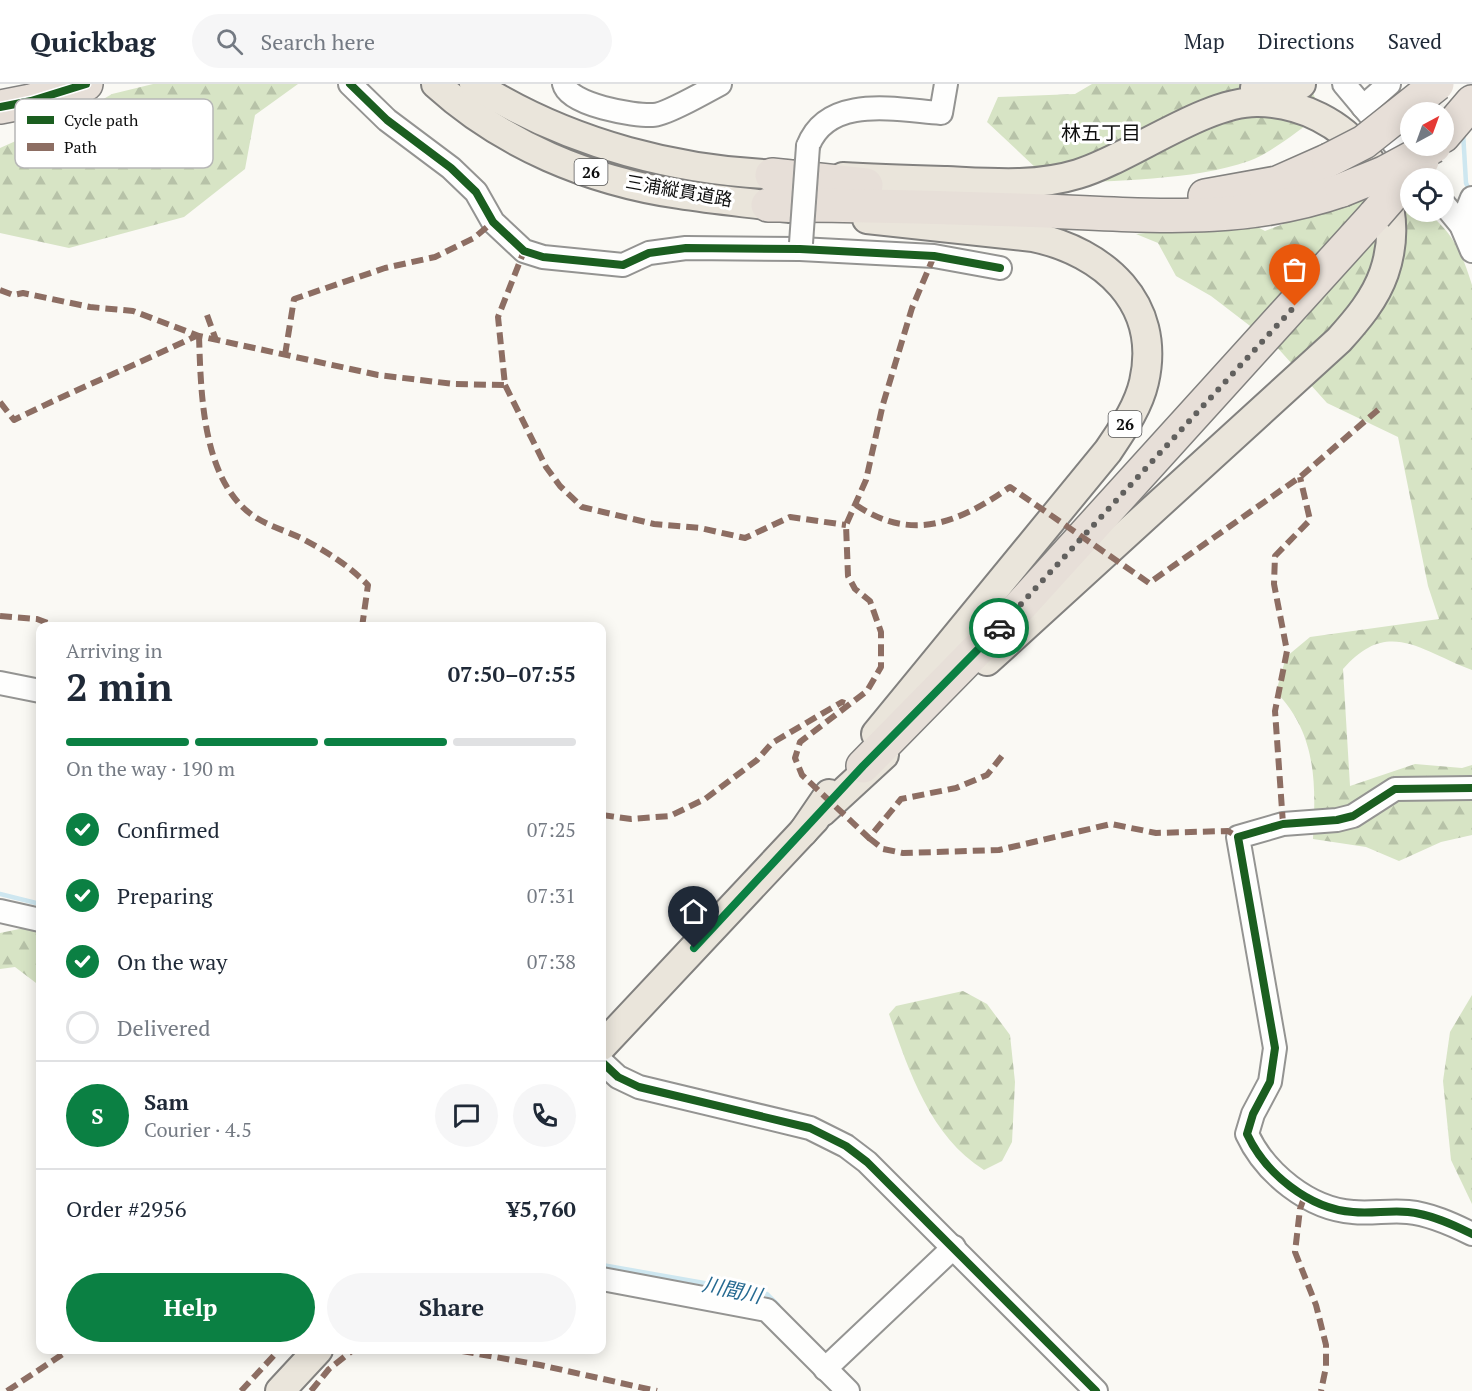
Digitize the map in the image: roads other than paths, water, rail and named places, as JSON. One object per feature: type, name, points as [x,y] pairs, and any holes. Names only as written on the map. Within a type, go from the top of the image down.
[{"type":"highway","points":[[37,99],[86,84]]},
{"type":"highway","name":"26","points":[[770,190],[880,186],[1163,198],[1220,195],[1277,183],[1329,160],[1383,129],[1437,84]]},
{"type":"highway","points":[[1454,108],[1472,88]]},
{"type":"highway","points":[[1454,124],[1472,102]]},
{"type":"highway","points":[[0,107],[15,104]]},
{"type":"highway","points":[[1454,131],[1472,119]]},
{"type":"highway","name":"26","points":[[770,190],[861,204],[1209,217],[1267,210],[1309,201],[1361,204],[1411,156]]},
{"type":"highway","name":"26","points":[[863,766],[1020,599],[1361,204],[1384,173],[1416,156]]},
{"type":"main road","name":"三浦縦貫道路","points":[[436,84],[488,126],[518,142],[583,170],[677,194],[770,190]]},
{"type":"main road","name":"三浦縦貫道路","points":[[474,84],[521,112],[614,148],[711,168],[770,190]]},
{"type":"main road","points":[[1175,129],[1202,106],[1227,94],[1246,89],[1301,84]]},
{"type":"main road","points":[[770,190],[1034,182],[1066,178],[1094,169],[1175,129],[1227,108],[1254,102],[1310,111],[1352,138],[1373,166],[1388,200],[1391,224],[1384,273],[1359,318],[1339,340],[822,812]]},
{"type":"main road","name":"26","points":[[770,190],[1059,243],[1079,251],[1112,274],[1135,303],[1147,340],[1144,382],[1136,405],[1107,451],[841,777],[803,832]]},
{"type":"main road","name":"26","points":[[606,1052],[863,766]]},
{"type":"main road","points":[[280,1391],[314,1354]]},
{"type":"street","points":[[350,84],[387,120],[451,168],[476,192],[493,222],[525,251],[543,257],[623,265],[649,253],[686,248],[800,246],[934,256],[1000,268]]},
{"type":"street","points":[[564,84],[574,97],[603,108],[654,116],[720,84]]},
{"type":"street","points":[[800,246],[808,146],[812,136],[823,124],[844,111],[886,110],[941,113],[946,84]]},
{"type":"street","points":[[1344,84],[1415,168]]},
{"type":"street","points":[[1363,107],[1389,84]]},
{"type":"street","points":[[1461,225],[1472,198]]},
{"type":"street","points":[[1454,216],[1461,225],[1472,251]]},
{"type":"street","points":[[0,683],[36,690]]},
{"type":"street","points":[[1472,788],[1395,789],[1353,816],[1336,820],[1283,824],[1238,837],[1275,1048],[1270,1082],[1253,1114],[1247,1134],[1254,1150],[1304,1198],[1349,1212],[1383,1214],[1406,1212],[1430,1216],[1472,1234]]},
{"type":"street","points":[[0,911],[36,919]]},
{"type":"street","points":[[606,1059],[618,1077],[639,1087],[810,1128],[846,1146],[867,1162],[954,1247],[1096,1391]]},
{"type":"street","points":[[831,1363],[954,1247]]},
{"type":"street","points":[[606,1280],[767,1310],[831,1363],[848,1391]]},
{"type":"waterway","points":[[1463,132],[1466,183],[1470,192]]},
{"type":"waterway","name":"川間川","points":[[0,894],[36,903]]},
{"type":"waterway","name":"川間川","points":[[606,1266],[767,1294],[778,1305]]},
{"type":"district","name":"林五丁目","points":[[1101,133]]}]
